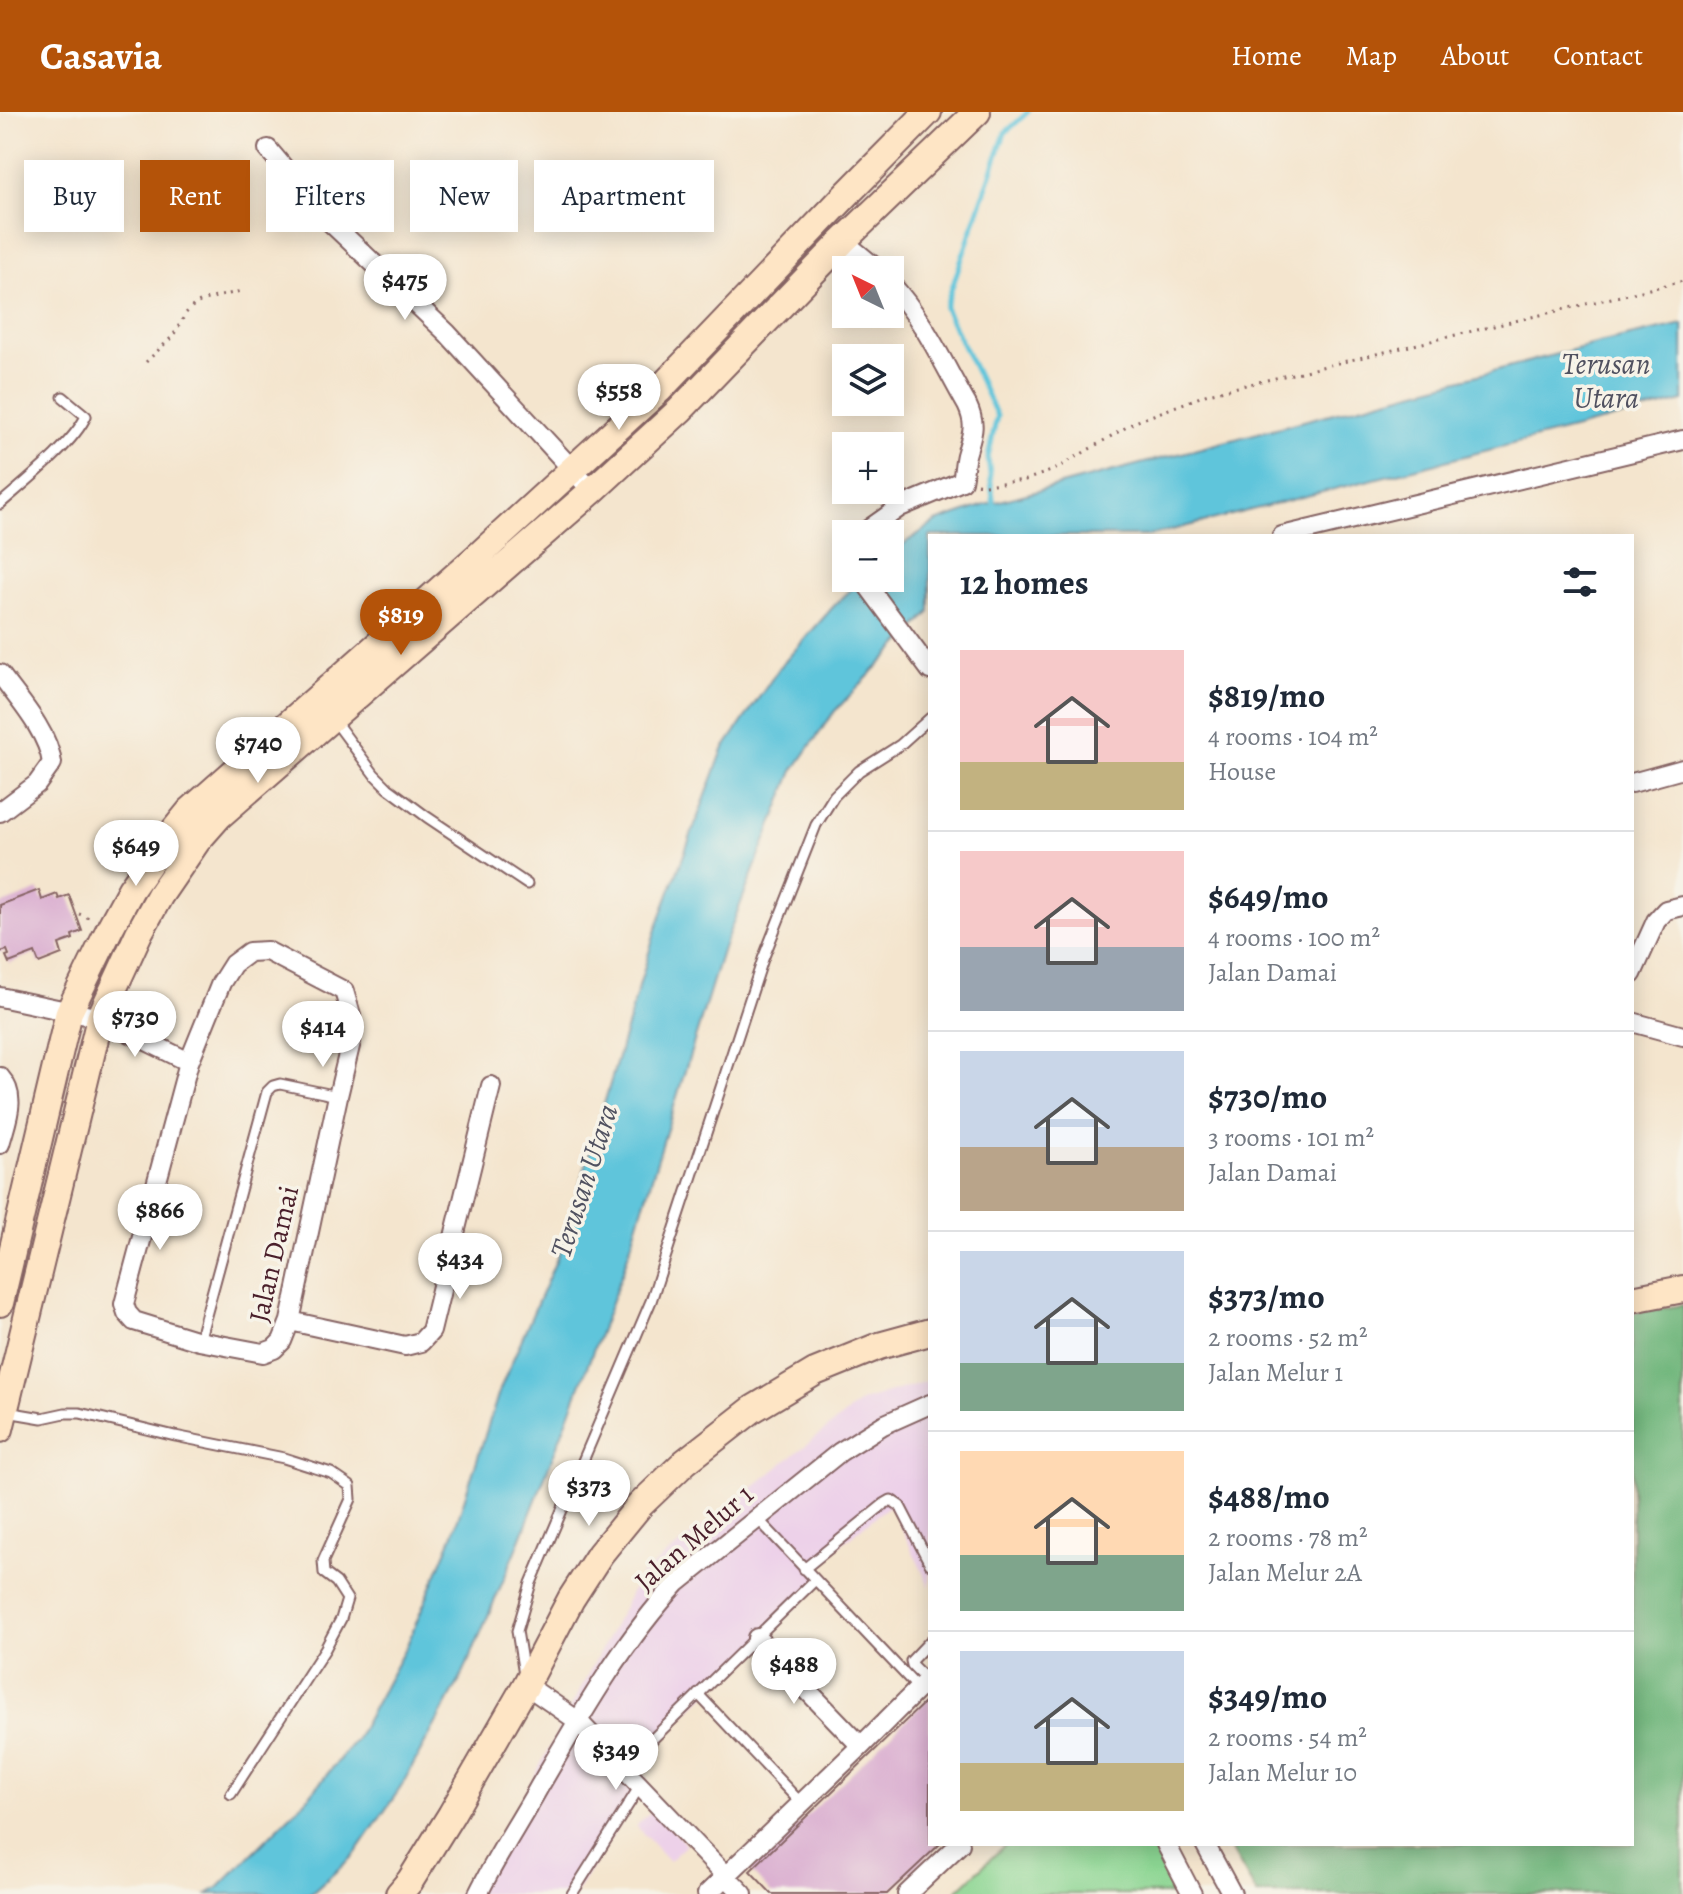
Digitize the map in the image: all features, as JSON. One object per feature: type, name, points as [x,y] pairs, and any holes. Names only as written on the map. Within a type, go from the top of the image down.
[{"type":"street","points":[[0,1303],[69,1012],[131,889],[160,848],[190,811],[477,557],[659,390],[928,112]]},
{"type":"street","points":[[2,1420],[100,1018],[139,933],[160,895],[197,841],[219,816],[592,491],[680,410],[843,241],[977,112]]},
{"type":"street","points":[[268,149],[328,220],[447,333],[592,491]]},
{"type":"street","points":[[843,241],[861,256]]},
{"type":"street","points":[[882,520],[900,507],[962,481],[974,429],[973,416],[904,298]]},
{"type":"street","points":[[1290,534],[1683,440]]},
{"type":"street","points":[[872,592],[928,667]]},
{"type":"street","points":[[0,674],[50,748],[52,763],[37,784],[0,812]]},
{"type":"street","points":[[1634,782],[1683,769]]},
{"type":"street","points":[[1634,970],[1656,921],[1666,910],[1683,906]]},
{"type":"street","name":"Jalan Damai","points":[[267,951],[344,991],[351,1015],[351,1042],[290,1321],[282,1341],[274,1349],[263,1353],[199,1341],[134,1321],[124,1304],[189,1062],[221,983],[233,964],[249,952],[267,951]]},
{"type":"street","points":[[0,997],[100,1018],[189,1062]]},
{"type":"street","points":[[1634,1023],[1683,1036]]},
{"type":"street","points":[[0,1077],[5,1082],[11,1102],[0,1144]]},
{"type":"street","points":[[290,1321],[405,1346],[421,1342],[431,1331],[491,1086]]},
{"type":"street","points":[[1634,1299],[1683,1289]]},
{"type":"street","points":[[409,1890],[526,1685],[571,1599],[600,1554],[640,1505],[685,1462],[753,1409],[815,1372],[879,1346],[928,1333]]},
{"type":"street","name":"Jalan Melur 1","points":[[478,1894],[578,1721],[658,1603],[677,1583],[840,1452],[883,1425],[928,1405]]},
{"type":"street","points":[[757,1638],[861,1746]]},
{"type":"street","points":[[707,1894],[925,1682]]},
{"type":"street","points":[[526,1685],[578,1721],[743,1894]]},
{"type":"street","points":[[907,1894],[958,1846]]},
{"type":"street","points":[[1167,1846],[1192,1894]]},
{"type":"street","points":[[1206,1846],[1232,1894]]},
{"type":"lane","points":[[0,504],[82,426],[86,416],[63,397]]},
{"type":"lane","points":[[332,717],[388,788],[527,884]]},
{"type":"lane","points":[[526,1685],[517,1631],[531,1583],[651,1301],[763,959],[816,825],[834,796],[859,771],[900,745],[928,720]]},
{"type":"lane","points":[[199,1341],[267,1092],[280,1084],[338,1096]]},
{"type":"lane","points":[[2,1420],[80,1413],[284,1458],[331,1473],[350,1486],[351,1499],[323,1561],[324,1573],[336,1582],[347,1599],[341,1619],[325,1649],[231,1794]]},
{"type":"lane","points":[[804,1569],[891,1500],[900,1506],[928,1560]]},
{"type":"lane","points":[[757,1518],[815,1580],[925,1682]]},
{"type":"lane","points":[[623,1768],[815,1580]]},
{"type":"lane","points":[[925,1682],[911,1661],[928,1643]]},
{"type":"lane","points":[[698,1694],[801,1803]]},
{"type":"lane","points":[[572,1894],[640,1786]]},
{"type":"path","points":[[984,485],[1025,480],[1054,470],[1135,422],[1208,394],[1683,281]]},
{"type":"path","points":[[146,362],[173,336],[194,305],[241,291]]},
{"type":"path","points":[[0,968],[2,962]]},
{"type":"shaded area","points":[[928,1381],[928,1583],[890,1505],[813,1567],[825,1580],[633,1764],[648,1780],[575,1894],[457,1894],[508,1826],[640,1576],[862,1401]]},
{"type":"shaded area","points":[[653,1809],[686,1845],[669,1861],[636,1826]]},
{"type":"green space","points":[[1683,1305],[1683,1894],[1257,1894],[1229,1846],[1634,1846],[1634,1313]]},
{"type":"green space","points":[[1004,1846],[1154,1846],[1181,1894],[954,1894]]},
{"type":"water","name":"Terusan Utara","points":[[1683,324],[1683,401],[1156,534],[928,534],[928,614],[834,712],[793,771],[723,948],[623,1271],[515,1553],[463,1674],[401,1787],[355,1854],[311,1894],[208,1894],[219,1887],[307,1799],[356,1739],[407,1645],[452,1537],[500,1389],[561,1249],[656,929],[723,750],[780,667],[849,592],[904,592],[904,544],[936,522],[985,505],[1599,343]]},
{"type":"building","points":[[39,890],[42,900],[57,894],[59,899],[69,895],[82,931],[72,935],[73,939],[59,944],[62,954],[39,963],[35,953],[9,963],[7,950],[0,952],[0,905]]},
{"type":"building","points":[[928,1699],[928,1846],[938,1846],[887,1894],[772,1894],[750,1871]]},
{"type":"waterway","points":[[994,507],[988,458],[997,416],[945,308],[1005,133],[1028,112]]}]
